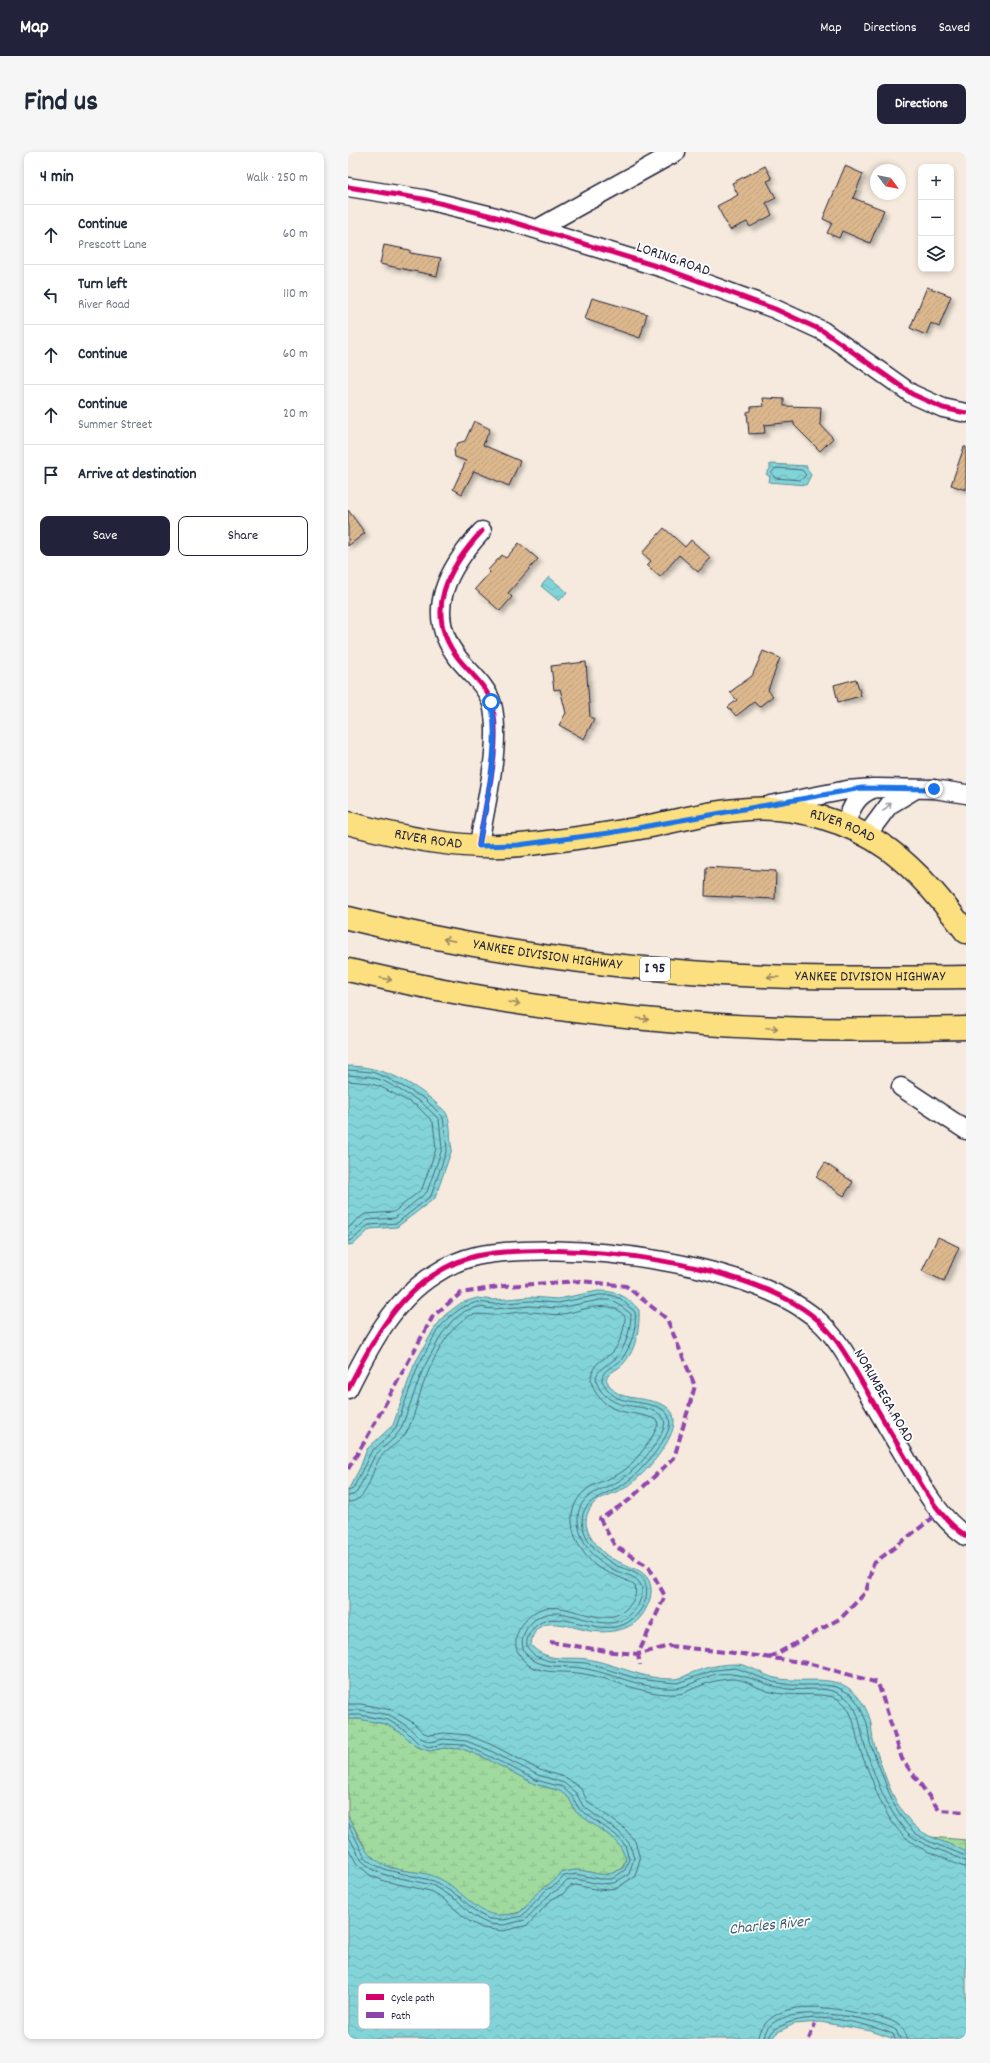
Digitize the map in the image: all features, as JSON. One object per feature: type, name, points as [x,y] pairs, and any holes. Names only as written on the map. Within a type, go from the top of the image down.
[{"type":"main road","name":"RIVER ROAD","points":[[348,823],[403,836],[479,846],[518,845],[609,833],[747,809],[790,810],[818,816],[845,826],[866,836],[887,849],[913,870],[963,928]]},
{"type":"main road","name":"YANKEE DIVISION HIGHWAY","points":[[348,918],[495,948],[581,961],[659,970],[808,978],[966,977]]},
{"type":"main road","points":[[348,970],[490,999],[666,1022],[783,1028],[966,1028]]},
{"type":"street","points":[[537,229],[676,152]]},
{"type":"street","name":"LORING ROAD","points":[[348,187],[429,201],[537,229],[666,269],[796,318],[823,331],[912,394],[943,408],[966,413]]},
{"type":"street","points":[[479,846],[495,745],[495,721],[491,702],[477,678],[457,657],[445,634],[441,612],[443,589],[456,561],[482,531]]},
{"type":"street","points":[[845,826],[856,800],[868,790],[876,788]]},
{"type":"street","points":[[747,809],[847,790],[876,788],[917,789],[966,794]]},
{"type":"street","points":[[866,836],[889,805],[907,792],[917,789]]},
{"type":"street","points":[[901,1087],[966,1130]]},
{"type":"street","name":"NORUMBEGA ROAD","points":[[348,1389],[364,1356],[404,1300],[417,1287],[436,1273],[474,1257],[509,1253],[578,1251],[652,1259],[718,1273],[768,1290],[806,1310],[824,1326],[852,1366],[935,1506],[953,1528],[966,1536]]},
{"type":"green space","points":[[348,1719],[359,1719],[386,1724],[403,1734],[415,1746],[429,1751],[444,1748],[463,1749],[485,1758],[535,1784],[560,1791],[569,1798],[576,1812],[613,1838],[621,1848],[626,1858],[622,1868],[609,1874],[577,1870],[561,1873],[555,1881],[544,1887],[520,1912],[503,1916],[489,1915],[478,1909],[449,1884],[421,1873],[400,1870],[377,1862],[369,1855],[348,1816]]},
{"type":"green space","points":[[930,1837],[966,1840],[966,1852],[956,1847]]},
{"type":"water","points":[[770,464],[807,466],[807,469],[811,475],[806,485],[769,482],[770,477],[766,474],[770,469]]},
{"type":"water","points":[[549,577],[567,592],[559,601],[541,586]]},
{"type":"water","points":[[348,1066],[384,1072],[407,1082],[428,1096],[443,1109],[449,1119],[452,1149],[435,1198],[397,1227],[370,1229],[354,1244],[348,1245]]},
{"type":"water","name":"Charles River","points":[[598,1291],[611,1292],[626,1298],[639,1310],[638,1331],[632,1352],[624,1363],[612,1372],[606,1379],[613,1390],[619,1394],[659,1403],[667,1407],[672,1412],[674,1419],[670,1437],[657,1457],[641,1475],[627,1487],[597,1500],[590,1509],[586,1518],[586,1525],[590,1535],[604,1553],[619,1562],[636,1569],[649,1580],[651,1588],[650,1599],[642,1616],[628,1627],[607,1632],[595,1632],[563,1625],[545,1625],[539,1628],[534,1634],[531,1645],[538,1652],[548,1656],[598,1661],[663,1679],[677,1679],[709,1667],[740,1664],[775,1678],[791,1680],[823,1680],[838,1683],[844,1685],[855,1693],[867,1710],[871,1723],[874,1744],[884,1774],[892,1794],[903,1812],[915,1826],[929,1836],[966,1852],[966,2039],[894,2039],[871,2031],[820,2022],[794,2024],[778,2032],[771,2039],[348,2039],[348,1816],[366,1850],[372,1857],[400,1870],[432,1875],[446,1882],[480,1909],[499,1915],[519,1913],[536,1894],[561,1873],[577,1870],[600,1874],[610,1874],[623,1868],[626,1858],[621,1848],[613,1838],[576,1812],[569,1798],[560,1791],[535,1784],[485,1758],[463,1749],[444,1748],[429,1751],[415,1746],[403,1734],[386,1724],[359,1719],[348,1719],[348,1490],[360,1468],[367,1449],[393,1425],[414,1365],[434,1329],[445,1315],[461,1303],[477,1298],[494,1300],[531,1297],[558,1299]]},
{"type":"building","points":[[765,166],[772,179],[767,181],[776,198],[766,203],[772,215],[750,227],[747,222],[730,230],[717,206],[738,195],[732,183]]},
{"type":"building","points":[[845,166],[863,174],[853,198],[884,210],[870,243],[842,231],[839,238],[827,233],[832,223],[823,219]]},
{"type":"building","points":[[384,245],[410,250],[410,253],[441,258],[437,276],[380,264]]},
{"type":"building","points":[[927,287],[951,296],[939,327],[931,323],[926,335],[910,328]]},
{"type":"building","points":[[592,298],[647,314],[640,338],[585,319]]},
{"type":"building","points":[[763,398],[784,399],[784,406],[821,407],[820,424],[833,438],[820,451],[794,425],[794,422],[764,425],[765,433],[749,434],[747,412],[751,411],[751,407],[764,406]]},
{"type":"building","points":[[474,421],[490,429],[483,445],[520,461],[509,486],[474,471],[462,494],[453,489],[466,461],[455,457],[454,449],[458,443],[465,441]]},
{"type":"building","points":[[964,447],[966,447],[966,490],[951,485]]},
{"type":"building","points":[[348,510],[365,533],[348,546]]},
{"type":"building","points":[[664,528],[685,547],[691,540],[711,558],[698,572],[679,555],[660,577],[647,565],[651,561],[642,553]]},
{"type":"building","points":[[519,543],[538,559],[508,593],[512,597],[500,611],[475,589],[490,572],[488,570],[502,555],[506,558]]},
{"type":"building","points":[[763,651],[780,658],[768,690],[773,696],[759,707],[754,702],[736,716],[728,707],[737,700],[730,692],[752,676]]},
{"type":"building","points":[[586,662],[590,717],[594,719],[584,739],[559,725],[566,713],[560,689],[554,690],[551,666]]},
{"type":"building","points":[[856,679],[861,696],[838,702],[834,685]]},
{"type":"building","points":[[706,867],[776,871],[775,899],[705,896]]},
{"type":"building","points":[[825,1163],[853,1182],[844,1196],[816,1177]]},
{"type":"building","points":[[938,1237],[959,1247],[944,1281],[922,1271]]},
{"type":"marked path","points":[[348,1469],[365,1441],[433,1316],[461,1293],[504,1286],[581,1281],[626,1286],[667,1319],[695,1386],[674,1458],[628,1501],[600,1519],[615,1546],[649,1567],[665,1596],[638,1654],[640,1665]]},
{"type":"marked path","points":[[769,1658],[841,1618],[866,1592],[873,1564],[939,1513]]},
{"type":"marked path","points":[[550,1642],[613,1652],[638,1654],[670,1646],[743,1654],[808,1663],[878,1683],[902,1759],[939,1810],[966,1812]]},
{"type":"marked path","points":[[809,2039],[815,2024]]},
{"type":"cycle path","points":[[348,187],[423,199],[496,217],[666,269],[775,309],[823,331],[912,394],[943,408],[966,413]]},
{"type":"cycle path","points":[[479,845],[492,774],[495,720],[490,697],[458,658],[447,641],[442,624],[441,607],[444,591],[450,575],[459,560],[482,531]]},
{"type":"cycle path","points":[[348,1389],[374,1341],[395,1310],[420,1284],[435,1274],[466,1259],[476,1256],[513,1251],[607,1253],[658,1260],[708,1271],[754,1285],[793,1303],[823,1325],[845,1354],[928,1496],[949,1522],[966,1536]]},
{"type":"route","points":[[491,702],[495,721],[495,745],[479,846],[518,845],[609,833],[862,788],[934,789]]}]
